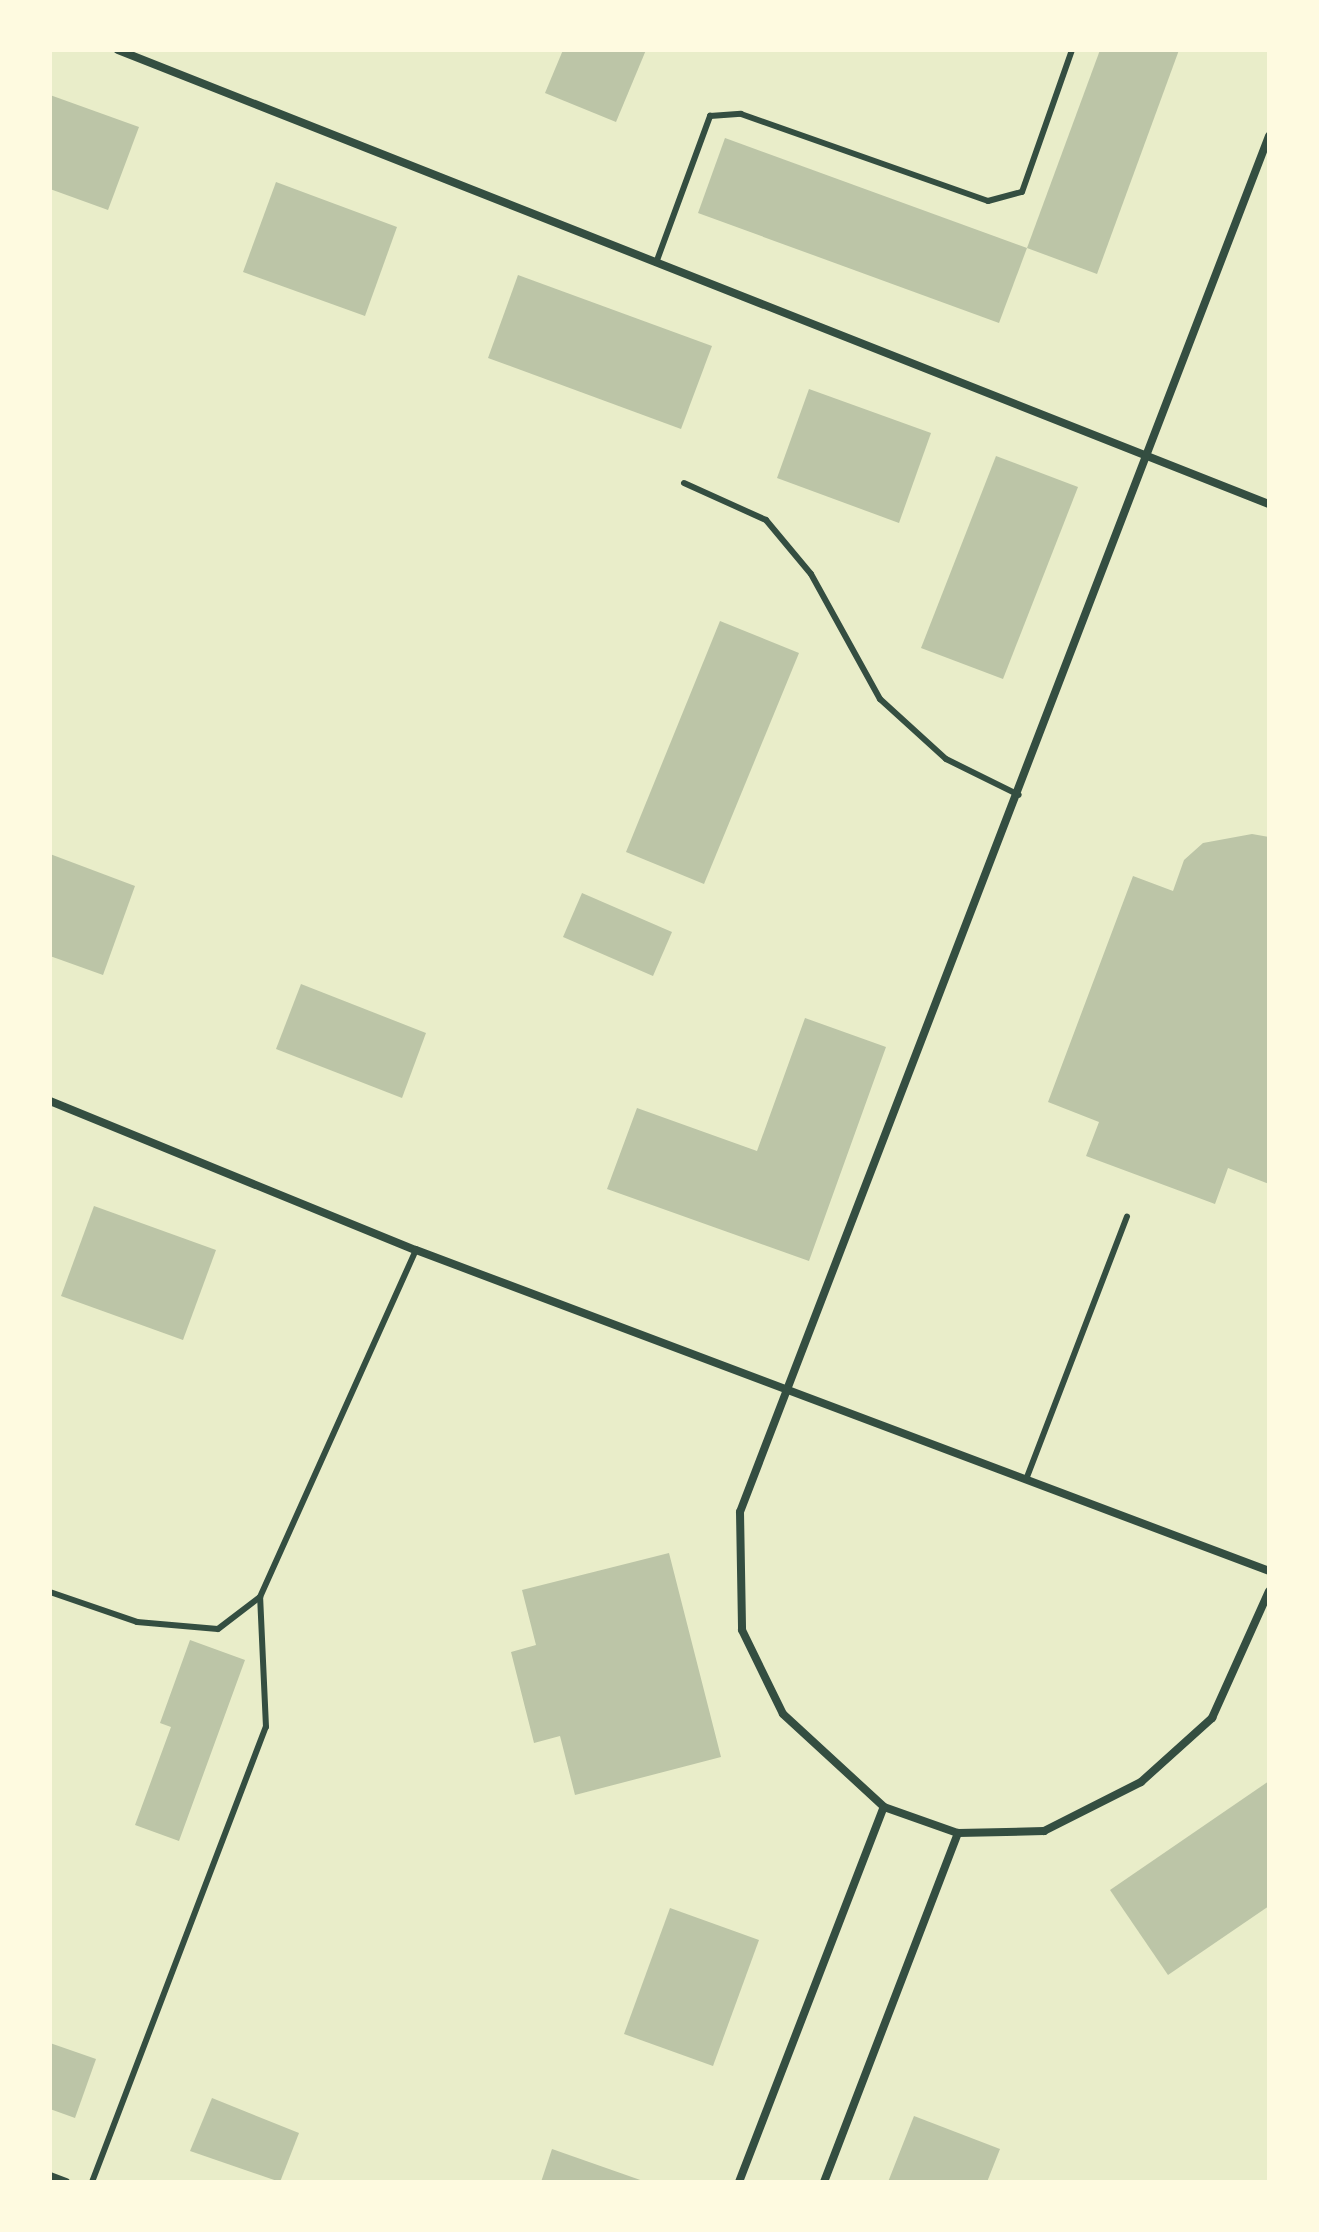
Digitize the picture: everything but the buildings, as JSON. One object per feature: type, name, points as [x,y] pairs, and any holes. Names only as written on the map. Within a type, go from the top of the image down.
[{"type":"street","points":[[118,50],[1148,459],[1269,504]]},
{"type":"street","points":[[1269,136],[1019,795],[740,1512],[742,1630],[783,1714],[884,1807],[958,1833],[1044,1831],[1141,1782],[1212,1718],[1269,1591]]},
{"type":"street","points":[[50,1101],[416,1250],[1027,1477],[1269,1571]]},
{"type":"street","points":[[739,2182],[884,1807]]},
{"type":"street","points":[[824,2182],[958,1833]]},
{"type":"street","points":[[50,2176],[66,2182]]},
{"type":"lane","points":[[656,263],[710,116],[741,114],[988,201],[1022,192],[1072,50]]},
{"type":"lane","points":[[684,483],[766,520],[811,574],[880,699],[946,759],[1019,795]]},
{"type":"lane","points":[[1027,1477],[1127,1217]]},
{"type":"lane","points":[[92,2182],[266,1727],[260,1597],[416,1250]]},
{"type":"lane","points":[[50,1592],[137,1622],[218,1629],[260,1597]]}]
